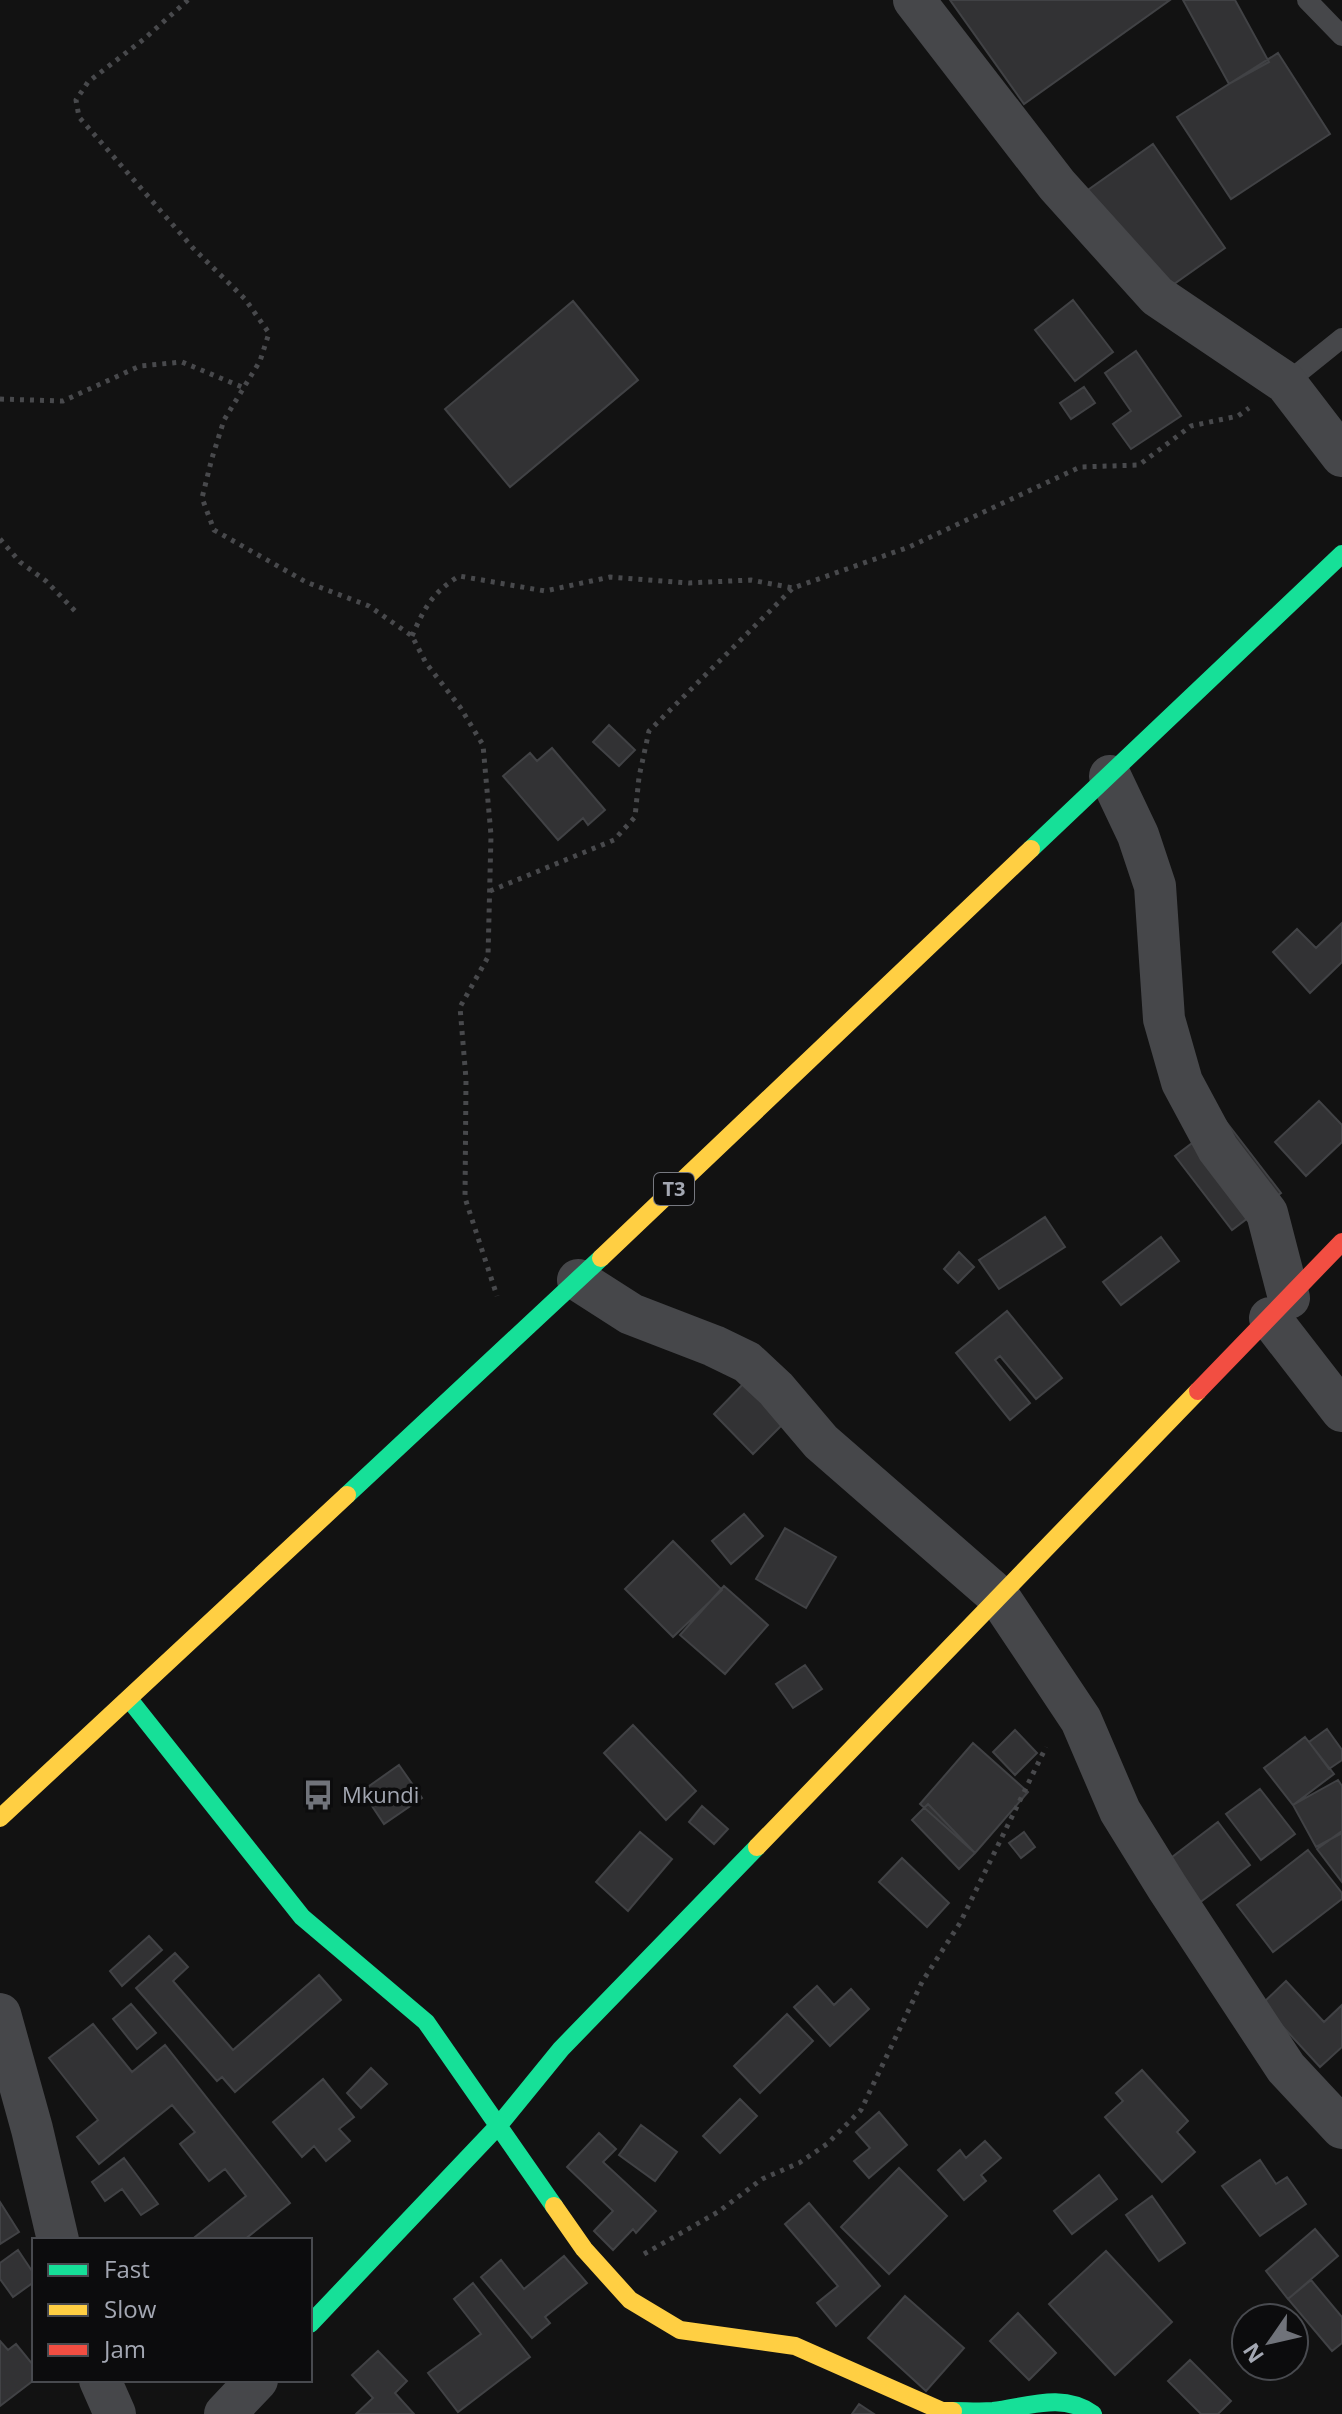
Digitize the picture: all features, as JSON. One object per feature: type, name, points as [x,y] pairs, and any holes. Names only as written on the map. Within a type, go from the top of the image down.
[{"type":"main road","name":"T3","points":[[0,1818],[578,1280],[1342,554]]},
{"type":"main road","points":[[312,2322],[499,2125],[572,2037],[1342,1242]]},
{"type":"main road","points":[[129,1699],[302,1917],[426,2022],[584,2249],[630,2300],[680,2330],[795,2346],[942,2411],[990,2411],[1050,2401],[1079,2404],[1093,2414]]},
{"type":"street","points":[[914,0],[1057,185],[1157,296],[1286,383],[1342,456]]},
{"type":"street","points":[[1110,776],[1138,835],[1155,886],[1164,1019],[1182,1082],[1218,1149],[1267,1213],[1279,1308],[1342,1411]]},
{"type":"street","points":[[578,1280],[631,1314],[747,1362],[776,1389],[821,1442],[999,1597],[1081,1720],[1120,1811],[1167,1887],[1286,2068],[1342,2128]]},
{"type":"street","points":[[0,2014],[58,2238]]},
{"type":"street","points":[[101,2382],[115,2414]]},
{"type":"street","points":[[225,2414],[255,2382]]},
{"type":"lane","points":[[1307,0],[1342,36]]},
{"type":"lane","points":[[1286,383],[1342,338]]},
{"type":"path","points":[[188,0],[88,82],[76,100],[79,117],[193,248],[245,299],[269,333],[260,361],[224,420],[202,498],[214,530],[306,582],[369,606],[412,636],[426,663],[460,707],[483,745],[491,835],[488,957],[460,1007],[466,1079],[465,1198],[496,1293],[516,1338]]},
{"type":"path","points":[[0,399],[63,401],[140,366],[182,362],[242,387]]},
{"type":"path","points":[[490,891],[614,840],[635,817],[639,777],[649,731],[793,588],[909,547],[1080,467],[1139,465],[1191,426],[1238,416],[1286,383]]},
{"type":"path","points":[[0,539],[20,562],[46,581],[77,613]]},
{"type":"path","points":[[412,636],[430,599],[459,576],[545,591],[610,577],[689,583],[751,580],[793,588]]},
{"type":"path","points":[[609,2277],[718,2212],[762,2179],[799,2163],[827,2144],[861,2110],[922,1982],[960,1923],[1046,1746],[1064,1694]]},
{"type":"building","points":[[950,0],[1170,0],[1024,104]]},
{"type":"building","points":[[1183,0],[1235,0],[1269,62],[1229,84]]},
{"type":"building","points":[[1278,53],[1330,134],[1231,199],[1177,117]]},
{"type":"building","points":[[1153,144],[1225,248],[1157,296],[1085,192]]},
{"type":"building","points":[[1073,300],[1113,352],[1075,381],[1035,330]]},
{"type":"building","points":[[573,301],[638,380],[510,487],[445,409]]},
{"type":"building","points":[[1136,351],[1181,416],[1131,449],[1113,424],[1131,411],[1105,373]]},
{"type":"building","points":[[1084,387],[1095,403],[1071,419],[1060,403]]},
{"type":"building","points":[[609,725],[635,750],[619,766],[593,742]]},
{"type":"building","points":[[552,748],[605,810],[588,825],[583,818],[558,840],[503,776],[530,753],[537,761]]},
{"type":"building","points":[[1342,923],[1342,962],[1310,993],[1273,952],[1297,929],[1316,948]]},
{"type":"building","points":[[1319,1101],[1342,1125],[1342,1142],[1306,1176],[1275,1142]]},
{"type":"building","points":[[1224,1119],[1281,1193],[1232,1230],[1175,1156]]},
{"type":"building","points":[[1045,1217],[1065,1247],[999,1289],[979,1260]]},
{"type":"building","points":[[1161,1237],[1179,1261],[1121,1305],[1103,1282]]},
{"type":"building","points":[[959,1252],[974,1267],[958,1283],[944,1269]]},
{"type":"building","points":[[1007,1311],[1062,1378],[1036,1399],[1000,1356],[995,1360],[1030,1403],[1010,1420],[956,1353]]},
{"type":"building","points":[[746,1381],[786,1421],[753,1454],[714,1414]]},
{"type":"building","points":[[744,1514],[763,1536],[731,1564],[712,1541]]},
{"type":"building","points":[[785,1528],[836,1557],[806,1608],[756,1579]]},
{"type":"building","points":[[673,1541],[722,1590],[673,1637],[625,1589]]},
{"type":"building","points":[[724,1586],[768,1625],[725,1674],[680,1635]]},
{"type":"building","points":[[805,1665],[822,1689],[793,1708],[776,1684]]},
{"type":"building","points":[[633,1725],[696,1791],[666,1820],[604,1753]]},
{"type":"building","points":[[1327,1729],[1342,1750],[1342,1760],[1329,1769],[1309,1742]]},
{"type":"building","points":[[1015,1730],[1037,1753],[1015,1775],[993,1752]]},
{"type":"building","points":[[1305,1737],[1334,1774],[1293,1805],[1264,1768]]},
{"type":"building","points":[[973,1743],[1028,1792],[975,1853],[920,1804]]},
{"type":"building","points":[[399,1765],[422,1798],[384,1824],[362,1791]]},
{"type":"building","points":[[1338,1780],[1342,1786],[1342,1833],[1316,1847],[1293,1805]]},
{"type":"building","points":[[1260,1789],[1295,1834],[1261,1860],[1226,1814]]},
{"type":"building","points":[[928,1804],[975,1853],[959,1869],[912,1820]]},
{"type":"building","points":[[702,1806],[728,1829],[714,1844],[689,1822]]},
{"type":"building","points":[[1218,1822],[1250,1865],[1195,1906],[1163,1864]]},
{"type":"building","points":[[1342,1831],[1342,1882],[1317,1849]]},
{"type":"building","points":[[640,1832],[672,1859],[628,1911],[596,1882]]},
{"type":"building","points":[[1024,1832],[1035,1847],[1021,1858],[1009,1843]]},
{"type":"building","points":[[1308,1850],[1342,1893],[1342,1899],[1273,1952],[1237,1905]]},
{"type":"building","points":[[902,1858],[949,1903],[927,1927],[879,1882]]},
{"type":"building","points":[[149,1936],[162,1950],[122,1986],[110,1971]]},
{"type":"building","points":[[175,1953],[188,1967],[173,1981],[233,2050],[319,1975],[341,2000],[235,2092],[222,2077],[217,2081],[136,1988]]},
{"type":"building","points":[[1286,1981],[1324,2022],[1342,2005],[1342,2047],[1320,2067],[1262,2004]]},
{"type":"building","points":[[817,1986],[834,2005],[851,1989],[869,2009],[830,2046],[794,2007]]},
{"type":"building","points":[[131,2004],[156,2033],[137,2049],[113,2019]]},
{"type":"building","points":[[787,2014],[813,2041],[760,2093],[734,2066]]},
{"type":"building","points":[[93,2024],[132,2072],[165,2045],[290,2203],[246,2238],[196,2238],[246,2196],[225,2169],[209,2181],[180,2144],[195,2132],[172,2105],[99,2164],[77,2137],[98,2120],[49,2058]]},
{"type":"building","points":[[371,2068],[387,2084],[361,2108],[347,2093]]},
{"type":"building","points":[[1142,2070],[1188,2121],[1177,2132],[1195,2152],[1162,2182],[1105,2117],[1123,2101],[1116,2093]]},
{"type":"building","points":[[323,2079],[354,2117],[339,2129],[350,2141],[326,2161],[314,2146],[302,2157],[273,2122]]},
{"type":"building","points":[[740,2099],[757,2116],[720,2153],[703,2136]]},
{"type":"building","points":[[879,2112],[907,2145],[869,2178],[854,2161],[870,2148],[856,2132]]},
{"type":"building","points":[[641,2125],[677,2152],[655,2181],[619,2155]]},
{"type":"building","points":[[599,2133],[616,2149],[603,2162],[656,2211],[636,2233],[633,2229],[613,2250],[594,2231],[613,2211],[567,2167]]},
{"type":"building","points":[[985,2141],[1001,2158],[981,2175],[986,2181],[964,2200],[938,2170],[960,2150],[966,2158]]},
{"type":"building","points":[[124,2158],[158,2204],[141,2215],[122,2189],[105,2201],[92,2182]]},
{"type":"building","points":[[1260,2160],[1276,2184],[1287,2177],[1306,2204],[1260,2236],[1222,2186]]},
{"type":"building","points":[[899,2168],[947,2216],[889,2274],[841,2227]]},
{"type":"building","points":[[1099,2175],[1117,2199],[1072,2234],[1054,2211]]},
{"type":"building","points":[[1152,2196],[1185,2243],[1159,2261],[1126,2215]]},
{"type":"building","points":[[0,2202],[19,2232],[0,2244]]},
{"type":"building","points":[[809,2203],[880,2286],[836,2326],[817,2303],[838,2286],[785,2224]]},
{"type":"building","points":[[1315,2229],[1338,2256],[1288,2299],[1266,2271]]},
{"type":"building","points":[[18,2250],[32,2271],[32,2283],[13,2297],[0,2279],[0,2263]]},
{"type":"building","points":[[1106,2251],[1172,2322],[1115,2375],[1049,2304]]},
{"type":"building","points":[[564,2256],[587,2283],[545,2317],[550,2323],[532,2338],[481,2277],[501,2260],[524,2289]]},
{"type":"building","points":[[1311,2280],[1342,2317],[1342,2343],[1332,2351],[1310,2325],[1310,2302],[1291,2302],[1288,2299]]},
{"type":"building","points":[[473,2283],[530,2357],[458,2412],[428,2373],[481,2334],[454,2299]]},
{"type":"building","points":[[905,2296],[964,2348],[926,2391],[868,2338]]},
{"type":"building","points":[[1018,2313],[1056,2353],[1029,2380],[990,2341]]},
{"type":"building","points":[[0,2341],[8,2350],[16,2344],[32,2364],[32,2382],[0,2406]]},
{"type":"building","points":[[378,2351],[407,2381],[395,2393],[414,2414],[356,2414],[373,2398],[352,2375]]},
{"type":"building","points":[[1190,2360],[1231,2401],[1218,2414],[1201,2414],[1168,2381]]},
{"type":"building","points":[[859,2404],[874,2414],[852,2414]]},
{"type":"traffic: fast","points":[[1031,849],[1342,554]]},
{"type":"traffic: fast","points":[[347,1495],[601,1258]]},
{"type":"traffic: fast","points":[[129,1699],[302,1917],[426,2022],[554,2206]]},
{"type":"traffic: fast","points":[[312,2322],[499,2125],[561,2049],[757,1847]]},
{"type":"traffic: fast","points":[[953,2411],[993,2411],[1057,2402],[1081,2407],[1093,2414]]},
{"type":"traffic: slow","points":[[601,1258],[1031,849]]},
{"type":"traffic: slow","points":[[757,1847],[1198,1391]]},
{"type":"traffic: slow","points":[[0,1818],[347,1495]]},
{"type":"traffic: slow","points":[[554,2206],[584,2249],[630,2300],[680,2330],[795,2346],[942,2411],[953,2411]]},
{"type":"traffic: jam","points":[[1198,1391],[1342,1242]]},
{"type":"place","name":"Mkundi","points":[[318,1795]]}]
